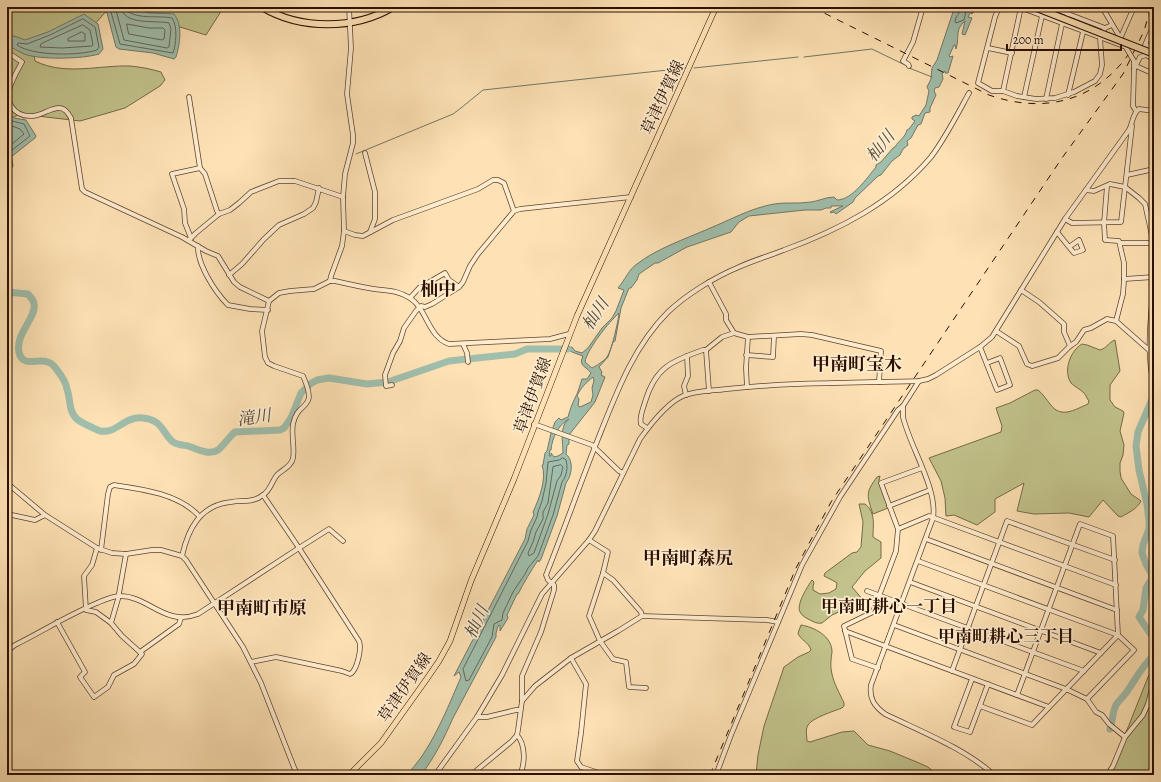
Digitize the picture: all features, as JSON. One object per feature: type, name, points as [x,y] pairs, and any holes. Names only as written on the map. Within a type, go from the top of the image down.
[{"type":"highway","points":[[262,7],[286,18],[309,23],[332,25],[374,16],[393,7]]},
{"type":"highway","points":[[1034,7],[1154,54]]},
{"type":"main road","name":"草津伊賀線","points":[[348,775],[380,743],[426,680],[450,641],[471,581],[497,522],[566,341],[716,7]]},
{"type":"street","points":[[330,281],[330,276],[342,246],[344,231],[343,197],[345,174],[353,142],[347,94],[351,48],[349,7]]},
{"type":"street","points":[[909,66],[903,61],[913,42],[923,7]]},
{"type":"street","points":[[999,7],[978,83],[992,90],[1003,91],[1024,97],[1046,98],[1068,95],[1092,83],[1099,76],[1102,65],[1100,38],[1105,28],[1112,25]]},
{"type":"street","points":[[1003,91],[1021,7],[1062,24],[1126,47]]},
{"type":"street","points":[[1050,7],[1105,28]]},
{"type":"street","points":[[1067,7],[1068,15]]},
{"type":"street","points":[[1065,219],[1072,223],[1121,222],[1132,125],[1136,111],[1133,106],[1135,68],[1134,61],[1102,7]]},
{"type":"street","points":[[1120,39],[1134,7]]},
{"type":"street","points":[[1024,97],[1042,16]]},
{"type":"street","points":[[1046,98],[1062,24]]},
{"type":"street","points":[[1154,24],[1145,45],[1154,48]]},
{"type":"street","points":[[1068,95],[1083,32]]},
{"type":"street","points":[[988,48],[1012,53]]},
{"type":"street","points":[[7,52],[22,62],[9,90],[10,104],[15,112],[20,115],[34,116],[59,108],[69,114],[71,118],[82,189],[84,192],[190,239],[198,246],[218,256],[234,282],[240,288],[269,301]]},
{"type":"street","points":[[1135,68],[1140,56],[1146,55],[1154,59]]},
{"type":"street","points":[[1135,68],[1154,74]]},
{"type":"street","points":[[471,775],[512,742],[517,735],[522,701],[522,676],[541,632],[554,590],[554,585],[546,575],[594,446],[622,381],[643,342],[673,307],[709,282],[739,266],[823,235],[870,211],[880,204],[904,184],[930,157],[945,136],[969,93]]},
{"type":"street","points":[[188,96],[200,168],[205,174],[219,214]]},
{"type":"street","points":[[1136,111],[1139,109],[1154,111]]},
{"type":"street","points":[[435,775],[477,717],[502,675],[542,594],[589,540],[647,428],[673,402],[686,395],[747,387],[784,384],[919,381],[928,379],[989,340],[1065,219],[1132,125]]},
{"type":"street","points":[[365,153],[375,192],[374,219],[370,232]]},
{"type":"street","points":[[190,239],[185,223],[184,209],[172,174],[200,168]]},
{"type":"street","points":[[1127,175],[1154,170]]},
{"type":"street","points":[[344,231],[363,236],[393,220],[478,189],[493,180],[498,180],[504,183],[514,211]]},
{"type":"street","points":[[190,239],[219,214],[230,210],[251,192],[279,181],[295,181],[343,197]]},
{"type":"street","points":[[1086,190],[1094,191],[1110,184],[1125,187],[1145,204],[1154,244],[1120,243],[1119,241],[1105,240],[1104,223],[1107,186]]},
{"type":"street","points":[[229,274],[251,255],[264,239],[279,225],[304,214],[313,208],[319,188]]},
{"type":"street","points":[[392,385],[386,386],[384,377],[393,353],[400,341],[404,328],[419,308],[432,304],[459,287],[478,254],[514,211],[520,209],[631,197]]},
{"type":"street","points":[[1057,232],[1069,247]]},
{"type":"street","points":[[1116,321],[1123,294],[1124,279],[1124,263],[1120,243]]},
{"type":"street","points":[[198,246],[200,263],[204,272],[228,305],[250,309],[268,310]]},
{"type":"street","points":[[410,298],[419,288],[446,273],[449,280],[459,287]]},
{"type":"street","points":[[1124,279],[1154,276],[1150,351],[1154,385]]},
{"type":"street","points":[[182,556],[194,522],[200,516],[222,503],[254,500],[264,495],[278,475],[291,464],[293,458],[293,423],[298,413],[308,403],[310,398],[303,376],[268,363],[265,357],[262,331],[269,301],[279,293],[290,290],[314,289],[330,281],[375,289],[390,290],[410,298],[419,308],[441,340],[449,344],[550,339],[569,334]]},
{"type":"street","points":[[709,282],[726,314],[726,320],[734,333]]},
{"type":"street","points":[[1021,290],[1040,302],[1064,324],[1064,332],[1070,346]]},
{"type":"street","points":[[996,331],[1019,346],[1027,364],[1030,366],[1058,358],[1076,342],[1084,330],[1091,328],[1107,319],[1116,321],[1150,351]]},
{"type":"street","points":[[647,428],[641,424],[640,421],[653,381],[674,361],[706,350],[722,337],[734,333],[748,337],[797,334],[812,335],[881,351],[880,382]]},
{"type":"street","points":[[746,355],[773,357],[774,336]]},
{"type":"street","points":[[747,387],[746,355],[748,337]]},
{"type":"street","points":[[463,344],[467,353],[468,361]]},
{"type":"street","points":[[980,347],[997,390],[1010,385],[1000,358],[987,364]]},
{"type":"street","points":[[706,350],[709,391]]},
{"type":"street","points":[[686,395],[684,386],[688,376],[687,356]]},
{"type":"street","points":[[716,775],[802,565],[830,512],[884,430],[898,410],[903,406],[919,381]]},
{"type":"street","points":[[903,406],[904,421],[934,504],[933,518],[870,690],[872,698],[878,709],[885,714],[970,756],[984,765],[994,775]]},
{"type":"street","points":[[534,424],[594,446],[619,471],[623,473]]},
{"type":"street","points":[[878,668],[852,659],[844,626],[873,612],[896,551],[898,529],[881,483],[922,468]]},
{"type":"street","points":[[7,483],[45,515],[99,549],[126,554],[162,550],[182,556],[191,566],[244,647],[297,775]]},
{"type":"street","points":[[86,608],[84,576],[92,565],[99,549],[110,487],[114,485],[177,500],[200,516]]},
{"type":"street","points":[[890,506],[930,490]]},
{"type":"street","points":[[251,662],[276,658],[342,671],[350,674],[356,669],[360,648],[359,641],[264,495]]},
{"type":"street","points":[[7,514],[35,520],[45,515]]},
{"type":"street","points":[[898,529],[929,516],[1116,585]]},
{"type":"street","points":[[952,671],[1007,521],[1114,560]]},
{"type":"street","points":[[980,706],[1032,725],[1118,635],[1113,536],[1080,524],[1058,588],[1017,695]]},
{"type":"street","points":[[7,651],[57,622],[86,608],[119,596],[134,599],[165,614],[181,618],[189,618],[215,604],[329,529],[343,541]]},
{"type":"street","points":[[926,539],[1117,610]]},
{"type":"street","points":[[589,540],[608,552],[589,616],[600,641],[613,660],[626,662],[629,687],[646,688]]},
{"type":"street","points":[[111,623],[119,596],[126,554]]},
{"type":"street","points":[[918,561],[1118,635],[1134,650],[1087,699]]},
{"type":"street","points":[[603,573],[613,580],[641,612],[642,616]]},
{"type":"street","points":[[910,582],[1101,653]]},
{"type":"street","points":[[867,591],[1084,671]]},
{"type":"street","points":[[57,622],[85,672],[80,677],[94,697],[108,687],[114,676],[137,661],[142,654],[134,645],[122,636],[111,623],[96,612],[86,610],[86,608]]},
{"type":"street","points":[[522,701],[535,686],[571,658],[642,616],[767,620],[778,622]]},
{"type":"street","points":[[140,652],[180,624],[181,618]]},
{"type":"street","points":[[894,625],[1066,689],[1087,699],[1096,712],[1102,715],[1109,724],[1125,737]]},
{"type":"street","points":[[845,631],[1049,707]]},
{"type":"street","points":[[571,658],[586,684],[577,761],[581,767],[596,772]]},
{"type":"street","points":[[972,679],[954,727],[970,732],[988,684]]},
{"type":"street","points":[[1107,775],[1113,766],[1125,737],[1143,715],[1148,704],[1154,681]]},
{"type":"street","points":[[477,717],[487,717],[520,710]]},
{"type":"street","points":[[517,735],[521,741],[524,758],[524,766],[520,775]]},
{"type":"green space","points":[[7,7],[110,7],[94,25],[34,54],[35,61],[58,68],[70,69],[118,66],[138,67],[161,72],[165,80],[160,86],[125,108],[80,121],[20,114],[12,118],[10,145],[13,166],[7,176]]},
{"type":"green space","points":[[115,7],[222,7],[220,13],[206,35]]},
{"type":"green space","points":[[1115,340],[1120,371],[1110,385],[1110,400],[1115,407],[1124,413],[1120,431],[1124,445],[1120,463],[1120,471],[1121,478],[1131,494],[1141,501],[1137,506],[1121,517],[1118,516],[1103,500],[1089,517],[1069,513],[1034,514],[1017,511],[1024,483],[995,499],[995,512],[977,525],[954,515],[946,516],[945,498],[941,481],[929,458],[1001,432],[1002,426],[996,408],[1010,403],[1035,390],[1038,390],[1054,409],[1059,411],[1073,411],[1088,404],[1089,401],[1085,394],[1071,383],[1069,378],[1068,367],[1071,356],[1082,344],[1100,350]]},
{"type":"green space","points":[[880,476],[879,481],[888,508],[873,514],[868,495],[870,487],[877,477]]},
{"type":"green space","points":[[859,504],[865,504],[871,511],[873,519],[873,537],[881,542],[881,558],[865,571],[852,587],[864,601],[832,615],[822,623],[816,623],[803,616],[800,612],[799,609],[801,600],[812,580],[814,582],[813,590],[820,594],[829,593],[836,589],[837,583],[824,576],[825,573],[852,553],[857,552],[861,547],[863,522]]},
{"type":"green space","points":[[801,625],[817,630],[829,641],[832,652],[832,674],[844,703],[842,708],[810,722],[806,733],[807,741],[810,742],[842,732],[854,731],[868,745],[890,751],[919,763],[928,767],[938,775],[756,775],[758,755],[764,726],[784,667],[811,650],[798,633]]},
{"type":"green space","points":[[1154,666],[1154,775],[1107,775],[1148,677]]},
{"type":"water","points":[[99,7],[122,7],[150,13],[174,14],[180,29],[179,46],[176,57],[174,59],[153,53],[119,49],[116,47],[107,13]]},
{"type":"water","points":[[958,7],[976,7],[971,14],[971,11],[968,17],[972,18],[965,35],[962,34],[965,21],[958,31],[956,49],[954,45],[949,56],[953,56],[948,73],[945,73],[945,71],[942,73],[943,79],[939,87],[935,88],[934,91],[936,95],[930,108],[930,112],[925,113],[921,124],[918,125],[911,138],[907,141],[908,145],[903,149],[900,155],[892,161],[881,175],[878,176],[855,198],[853,202],[836,214],[834,212],[830,212],[843,206],[831,206],[831,208],[821,210],[805,210],[749,216],[739,222],[731,232],[687,247],[658,263],[655,263],[639,274],[637,280],[631,288],[629,288],[621,308],[615,341],[613,342],[608,357],[599,367],[602,372],[601,375],[605,377],[595,402],[569,435],[569,444],[567,445],[566,454],[570,460],[571,472],[541,559],[539,562],[538,560],[517,594],[507,615],[508,618],[500,631],[500,625],[498,626],[496,637],[431,761],[421,775],[406,775],[423,755],[438,729],[461,677],[459,672],[454,676],[525,539],[527,529],[534,515],[533,512],[542,489],[544,476],[542,465],[555,422],[559,418],[561,420],[568,417],[582,379],[587,379],[591,373],[583,366],[581,362],[583,356],[569,350],[559,350],[561,348],[572,347],[575,351],[582,353],[588,348],[616,311],[624,290],[618,288],[629,272],[634,266],[662,249],[757,208],[779,203],[811,202],[831,197],[834,197],[837,200],[843,199],[859,188],[876,165],[881,162],[895,147],[915,121],[912,117],[916,115],[919,116],[926,105],[929,91],[927,87],[931,79],[932,68],[937,60],[953,12],[956,11]],"holes":[[[619,313],[609,353],[604,360],[592,368],[585,362],[590,350],[604,329]],[[593,377],[593,395],[591,402],[580,407],[578,406],[579,399],[577,396],[582,388]],[[569,419],[563,430],[563,453],[554,457],[551,453],[551,456],[549,456],[554,436]]]},
{"type":"water","points":[[84,14],[98,24],[103,49],[99,54],[72,58],[50,58],[24,54],[7,45],[7,37],[14,36],[25,40],[48,32]]},
{"type":"water","points":[[7,112],[14,118],[26,120],[36,136],[11,157],[7,158]]},
{"type":"waterway","points":[[804,57],[872,49],[907,66]]},
{"type":"waterway","points":[[694,68],[798,57]]},
{"type":"waterway","points":[[356,154],[453,114],[483,90],[686,68]]},
{"type":"waterway","points":[[909,68],[932,77]]},
{"type":"waterway","name":"滝川","points":[[7,292],[28,294],[34,303],[34,309],[20,339],[19,352],[21,357],[23,360],[31,362],[44,361],[52,364],[62,376],[66,384],[71,410],[78,420],[100,431],[106,431],[112,430],[125,422],[136,418],[150,419],[155,421],[173,442],[207,452],[214,452],[218,450],[235,432],[280,430],[284,428],[291,418],[301,393],[310,384],[317,380],[329,378],[367,384],[388,382],[449,361],[515,354],[527,349],[568,349]]},
{"type":"waterway","points":[[1154,395],[1138,432],[1136,446],[1149,520],[1149,529],[1143,545],[1142,553],[1152,578],[1146,588],[1143,610],[1139,617],[1154,639]]},
{"type":"waterway","points":[[1151,573],[1154,576]]},
{"type":"waterway","points":[[1110,729],[1116,705],[1126,693],[1142,668],[1154,655]]},
{"type":"railway","points":[[812,7],[989,95],[1009,101],[1048,103],[1066,100],[1100,84],[1128,55]]},
{"type":"railway","points":[[710,775],[796,568],[831,502],[1062,158],[1123,74],[1144,31],[1151,7]]},
{"type":"district","name":"杣中","points":[[438,289]]},
{"type":"district","name":"甲南町宝木","points":[[857,364]]},
{"type":"district","name":"甲南町森尻","points":[[688,558]]},
{"type":"district","name":"甲南町耕心一丁目","points":[[889,606]]},
{"type":"district","name":"甲南町市原","points":[[262,608]]},
{"type":"district","name":"甲南町耕心三丁目","points":[[1006,636]]},
{"type":"water label","name":"杣川","points":[[880,146]]},
{"type":"water label","name":"杣川","points":[[595,314]]},
{"type":"water label","name":"杣川","points":[[476,622]]}]
